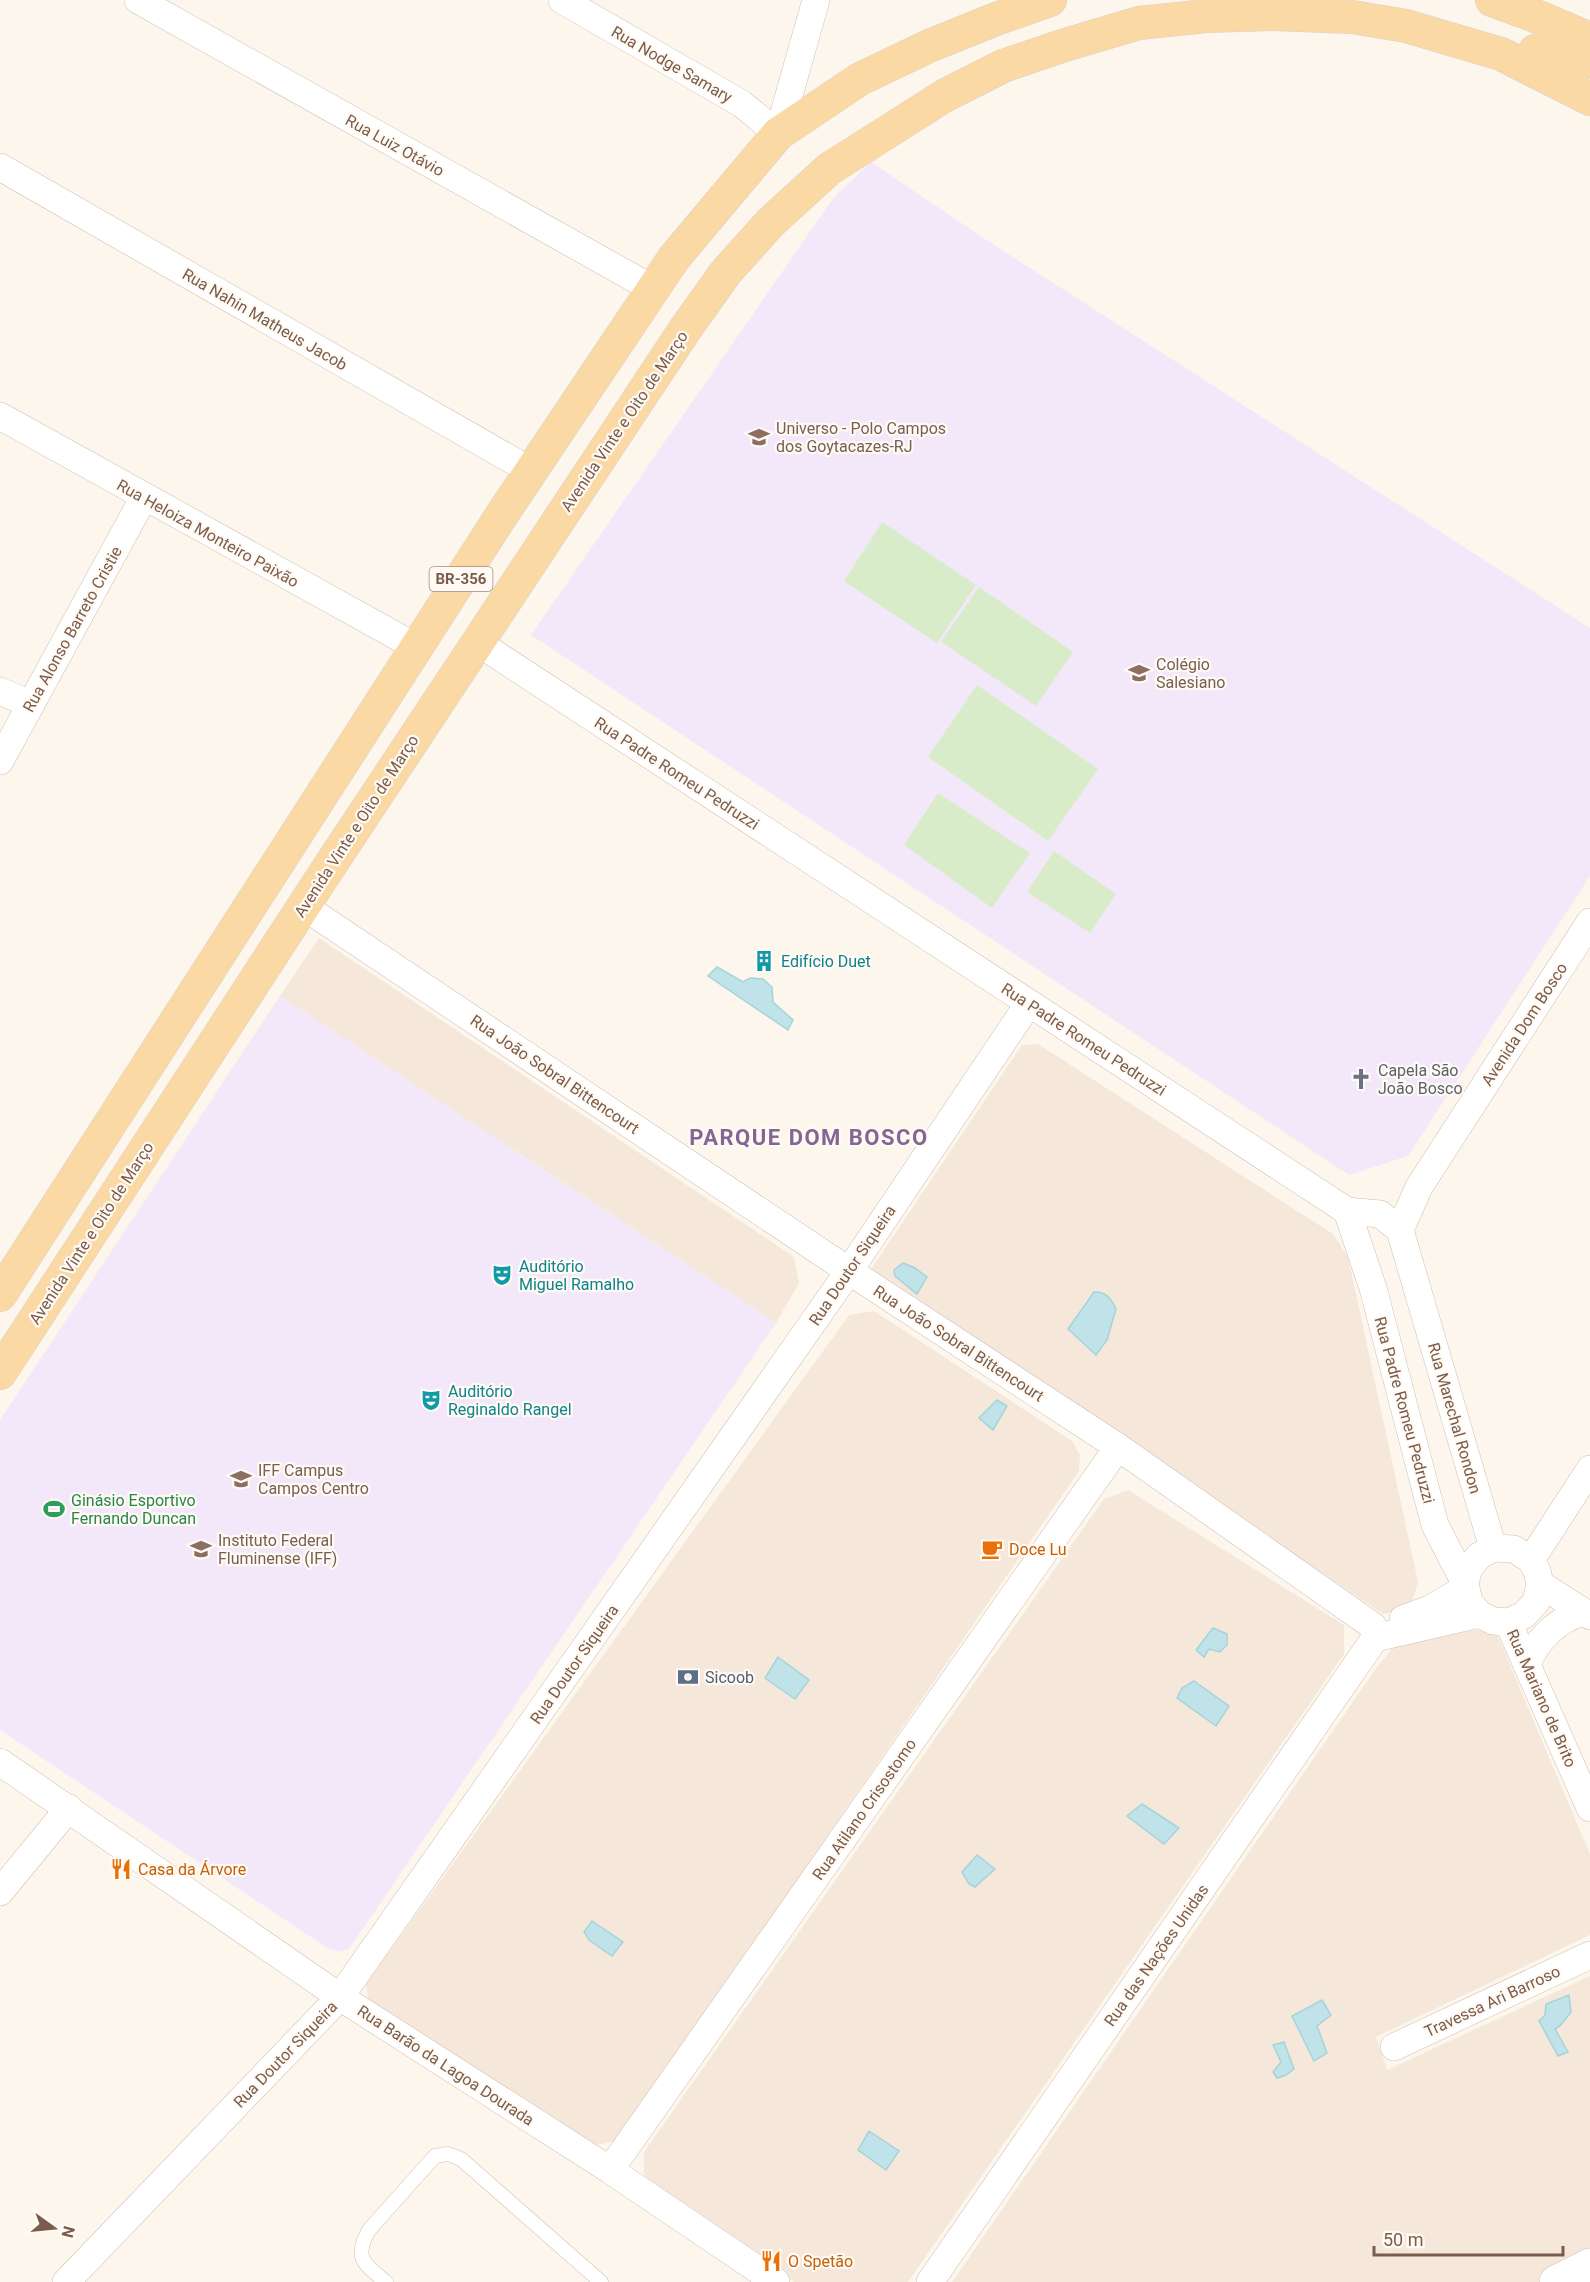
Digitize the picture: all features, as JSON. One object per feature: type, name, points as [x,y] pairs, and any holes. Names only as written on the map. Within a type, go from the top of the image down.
[{"type":"main road","name":"BR-356","points":[[0,1295],[531,471],[674,258],[778,134],[860,79],[939,42],[1050,0]]},
{"type":"main road","points":[[1492,0],[1590,39]]},
{"type":"main road","points":[[1352,17],[1384,9],[1466,27],[1509,41],[1568,66],[1578,66],[1590,54]]},
{"type":"main road","name":"Avenida Vinte e Oito de Março","points":[[0,1373],[303,906],[686,328],[726,272],[770,223],[829,169],[944,96],[1003,66],[1139,23],[1206,16],[1274,14],[1352,17],[1406,26],[1502,54],[1590,99]]},
{"type":"main road","points":[[477,642],[465,632],[460,612],[555,461],[560,428]]},
{"type":"main road","points":[[327,870],[326,851],[438,681],[439,663],[418,648]]},
{"type":"main road","points":[[1556,2282],[1590,2265]]},
{"type":"street","name":"Rua Luiz Otávio","points":[[138,0],[653,289]]},
{"type":"street","name":"Rua Nodge Samary","points":[[562,0],[742,104],[778,134]]},
{"type":"street","points":[[778,134],[816,0]]},
{"type":"street","name":"Rua Nahin Matheus Jacob","points":[[0,167],[531,471]]},
{"type":"street","name":"Rua Heloiza Monteiro Paixão","points":[[0,416],[418,648]]},
{"type":"street","name":"Rua Alonso Barreto Cristie","points":[[0,760],[144,497]]},
{"type":"street","name":"Rua Padre Romeu Pedruzzi","points":[[477,642],[1347,1211],[1373,1288],[1435,1525],[1470,1597]]},
{"type":"street","points":[[0,691],[30,704]]},
{"type":"street","name":"Rua João Sobral Bittencourt","points":[[303,906],[849,1271],[1118,1447],[1374,1632]]},
{"type":"street","name":"Avenida Dom Bosco","points":[[1390,1222],[1419,1187],[1590,922]]},
{"type":"street","name":"Rua Doutor Siqueira","points":[[66,2282],[340,1997],[849,1271],[1029,1003]]},
{"type":"street","points":[[1347,1211],[1390,1222]]},
{"type":"street","name":"Rua Marechal Rondon","points":[[1390,1222],[1493,1548]]},
{"type":"street","name":"Rua Atilano Crisostomo","points":[[610,2170],[1118,1447]]},
{"type":"street","points":[[1587,1614],[1535,1572],[1514,1549],[1493,1548],[1479,1556],[1469,1568],[1470,1597],[1492,1621],[1508,1622],[1524,1615],[1536,1602],[1535,1572],[1590,1469]]},
{"type":"street","points":[[1374,1632],[1470,1597]]},
{"type":"street","points":[[1527,1664],[1537,1644],[1547,1634],[1567,1618],[1587,1614]]},
{"type":"street","name":"Rua Mariano de Brito","points":[[1508,1622],[1590,1808]]},
{"type":"street","name":"Rua das Nações Unidas","points":[[930,2282],[1374,1632]]},
{"type":"street","name":"Rua Barão da Lagoa Dourada","points":[[0,1762],[340,1997],[610,2170],[776,2282]]},
{"type":"street","points":[[0,1892],[69,1808]]},
{"type":"street","name":"Travessa Ari Barroso","points":[[1394,2047],[1590,1955]]},
{"type":"lane","points":[[386,2282],[369,2268],[360,2253],[362,2243],[369,2230],[435,2156],[448,2154],[461,2159],[601,2282]]},
{"type":"shaded area","name":"Colégio Salesiano","points":[[871,162],[985,239],[1590,628],[1590,876],[1408,1156],[1349,1175],[531,635],[834,197]]},
{"type":"shaded area","points":[[319,938],[794,1257],[799,1283],[776,1323],[280,996]]},
{"type":"shaded area","name":"IFF Campus Campos Centro","points":[[280,996],[776,1323],[349,1949],[342,1952],[329,1949],[0,1730],[0,1420]]},
{"type":"shaded area","points":[[1038,1044],[1333,1234],[1348,1257],[1418,1582],[1413,1600],[1402,1610],[1383,1614],[871,1269],[1022,1045]]},
{"type":"shaded area","points":[[874,1311],[1072,1441],[1080,1455],[1079,1471],[617,2141],[590,2146],[369,2006],[366,1984],[849,1315]]},
{"type":"shaded area","points":[[1128,1490],[1344,1625],[1344,1654],[908,2282],[794,2282],[644,2176],[644,2152],[1104,1499]]},
{"type":"shaded area","points":[[1476,1630],[1496,1632],[1590,1854],[1590,1935],[1376,2037],[1387,2070],[1590,1976],[1590,2273],[1571,2282],[952,2282],[1377,1667],[1395,1645]]},
{"type":"green space","points":[[882,522],[976,585],[937,643],[844,581]]},
{"type":"green space","points":[[979,587],[1073,652],[1036,706],[941,642]]},
{"type":"green space","points":[[977,685],[1098,769],[1048,841],[928,757]]},
{"type":"green space","points":[[938,793],[1030,853],[992,908],[904,845]]},
{"type":"green space","points":[[1054,851],[1116,894],[1090,933],[1027,892]]},
{"type":"water","points":[[717,967],[743,982],[750,978],[763,979],[772,987],[773,1002],[793,1020],[788,1030],[708,976]]},
{"type":"water","points":[[903,1263],[927,1277],[917,1294],[895,1276],[894,1270]]},
{"type":"water","points":[[1094,1292],[1108,1296],[1116,1309],[1107,1340],[1096,1355],[1068,1329]]},
{"type":"water","points":[[997,1400],[1007,1406],[993,1430],[979,1418]]},
{"type":"water","points":[[1213,1628],[1227,1634],[1227,1645],[1220,1652],[1209,1649],[1204,1657],[1196,1650]]},
{"type":"water","points":[[778,1657],[809,1680],[795,1699],[765,1678]]},
{"type":"water","points":[[1194,1681],[1229,1706],[1216,1726],[1177,1698],[1182,1688]]},
{"type":"water","points":[[1142,1804],[1179,1828],[1164,1844],[1127,1816]]},
{"type":"water","points":[[977,1855],[995,1869],[975,1887],[969,1884],[962,1872]]},
{"type":"water","points":[[592,1921],[623,1942],[612,1956],[589,1940],[584,1932]]},
{"type":"water","points":[[1569,1995],[1571,2012],[1555,2029],[1568,2052],[1558,2056],[1539,2021],[1545,2015],[1546,2004]]},
{"type":"water","points":[[1322,2000],[1331,2015],[1317,2026],[1327,2053],[1314,2061],[1292,2016]]},
{"type":"water","points":[[1284,2042],[1294,2069],[1277,2078],[1273,2072],[1281,2062],[1273,2045]]},
{"type":"water","points":[[869,2131],[899,2151],[886,2170],[858,2150]]},
{"type":"place","name":"Universo - Polo Campos dos Goytacazes-RJ","points":[[759,437]]},
{"type":"place","name":"Colégio Salesiano","points":[[1139,673]]},
{"type":"place","name":"Edifício Duet","points":[[764,961]]},
{"type":"place","name":"Capela São João Bosco","points":[[1361,1079]]},
{"type":"place","name":"Auditório Miguel Ramalho","points":[[502,1275]]},
{"type":"place","name":"Auditório Reginaldo Rangel","points":[[431,1400]]},
{"type":"place","name":"IFF Campus Campos Centro","points":[[241,1479]]},
{"type":"place","name":"Ginásio Esportivo Fernando Duncan","points":[[54,1509]]},
{"type":"place","name":"Instituto Federal Fluminense (IFF)","points":[[201,1549]]},
{"type":"place","name":"Doce Lu","points":[[992,1549]]},
{"type":"place","name":"Sicoob","points":[[688,1677]]},
{"type":"place","name":"Casa da Árvore","points":[[121,1869]]},
{"type":"place","name":"O Spetão","points":[[771,2261]]},
{"type":"district","name":"PARQUE DOM BOSCO","points":[[809,1137]]}]
